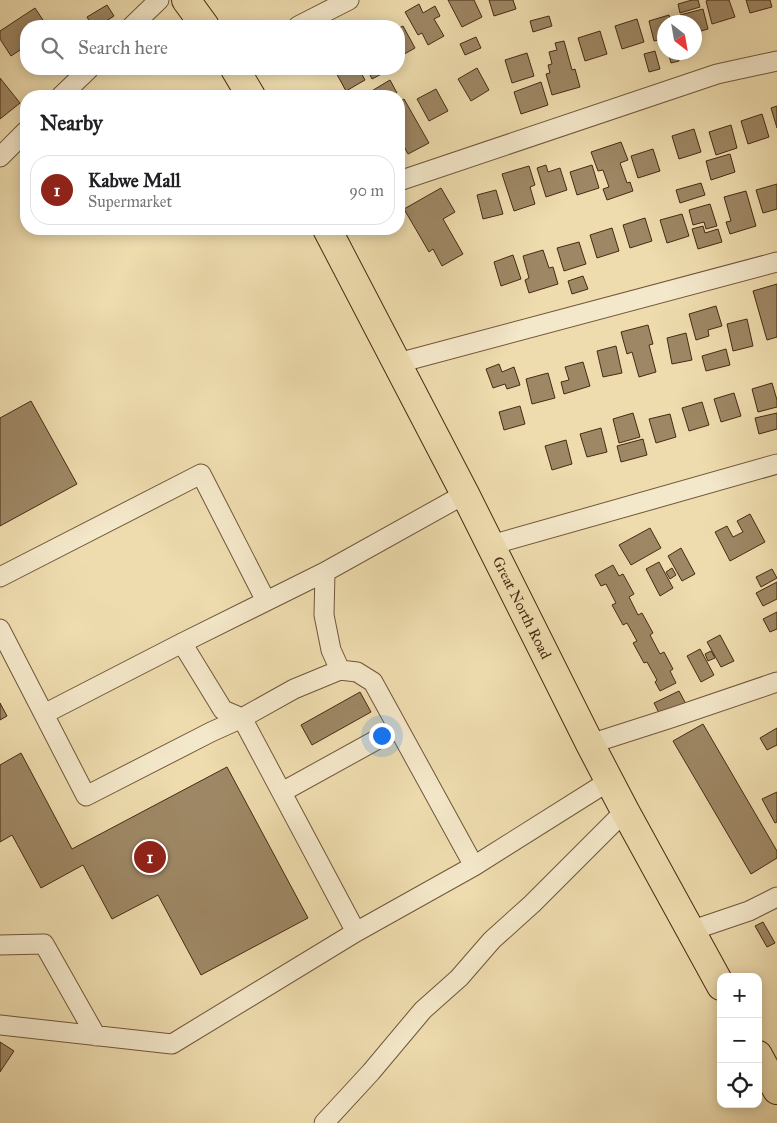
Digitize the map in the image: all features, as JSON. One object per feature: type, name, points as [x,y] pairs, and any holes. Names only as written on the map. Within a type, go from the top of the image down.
[{"type":"highway","points":[[186,0],[201,20]]},
{"type":"highway","points":[[239,75],[247,90]]},
{"type":"highway","name":"Great North Road","points":[[330,235],[465,494],[609,781],[717,979]]},
{"type":"highway","points":[[762,1062],[777,1090]]},
{"type":"street","points":[[138,20],[159,0]]},
{"type":"street","points":[[310,20],[349,0]]},
{"type":"street","points":[[405,179],[717,74],[777,60]]},
{"type":"street","points":[[67,90],[83,75]]},
{"type":"street","points":[[0,157],[20,137]]},
{"type":"street","points":[[398,363],[777,262]]},
{"type":"street","points":[[491,545],[777,464]]},
{"type":"street","points":[[0,577],[201,474],[266,601]]},
{"type":"street","points":[[44,714],[325,572],[465,494]]},
{"type":"street","points":[[325,572],[324,616],[331,650],[340,670]]},
{"type":"street","points":[[0,629],[86,796],[242,718],[294,689],[340,670],[358,672],[373,682],[474,866]]},
{"type":"street","points":[[182,643],[223,710],[242,718],[356,932]]},
{"type":"street","points":[[590,744],[777,682]]},
{"type":"street","points":[[282,792],[398,728]]},
{"type":"street","points":[[0,1025],[172,1044],[356,932],[474,866],[609,781]]},
{"type":"street","points":[[324,1123],[371,1072],[423,1010],[459,978],[492,940],[532,904],[625,811]]},
{"type":"street","points":[[690,931],[749,912],[777,898]]},
{"type":"street","points":[[0,945],[44,944],[96,1036]]},
{"type":"building","points":[[448,0],[474,0],[482,17],[462,27]]},
{"type":"building","points":[[489,0],[513,0],[516,9],[494,16]]},
{"type":"building","points":[[698,0],[700,7],[680,13],[678,4]]},
{"type":"building","points":[[729,0],[735,17],[712,24],[706,1]]},
{"type":"building","points":[[746,0],[770,0],[772,7],[750,13]]},
{"type":"building","points":[[419,4],[423,13],[435,6],[440,16],[434,19],[444,36],[428,45],[422,33],[418,35],[405,12]]},
{"type":"building","points":[[107,5],[114,16],[108,20],[89,20],[87,17]]},
{"type":"building","points":[[35,8],[43,20],[20,20],[20,50],[11,56],[0,39],[0,31]]},
{"type":"building","points":[[703,9],[708,29],[702,31],[702,15],[680,15]]},
{"type":"building","points":[[549,16],[552,26],[533,32],[530,21]]},
{"type":"building","points":[[637,19],[644,42],[622,49],[615,26]]},
{"type":"building","points":[[657,19],[657,40],[654,41],[649,21]]},
{"type":"building","points":[[405,30],[415,48],[405,54]]},
{"type":"building","points":[[600,31],[607,54],[585,61],[578,38]]},
{"type":"building","points":[[476,37],[481,48],[465,55],[460,44]]},
{"type":"building","points":[[564,41],[572,70],[575,69],[580,87],[552,95],[546,74],[550,73],[548,65],[552,64],[549,52],[557,50],[555,43]]},
{"type":"building","points":[[655,51],[660,69],[649,72],[644,54]]},
{"type":"building","points":[[527,53],[534,76],[512,83],[505,60]]},
{"type":"building","points":[[670,60],[679,60],[679,61],[671,63]]},
{"type":"building","points":[[477,68],[489,90],[471,101],[458,79]]},
{"type":"building","points":[[337,75],[362,75],[365,80],[345,90]]},
{"type":"building","points":[[370,75],[380,75],[372,79]]},
{"type":"building","points":[[0,78],[20,103],[0,119]]},
{"type":"building","points":[[390,80],[395,90],[373,90]]},
{"type":"building","points":[[541,82],[548,105],[521,114],[514,92]]},
{"type":"building","points":[[436,89],[448,111],[429,121],[417,99]]},
{"type":"building","points":[[405,101],[429,143],[408,154],[405,148]]},
{"type":"building","points":[[777,106],[777,128],[771,108]]},
{"type":"building","points":[[762,114],[769,137],[748,144],[741,121]]},
{"type":"building","points":[[731,125],[737,148],[716,155],[709,132]]},
{"type":"building","points":[[694,129],[701,152],[679,159],[672,136]]},
{"type":"building","points":[[621,142],[628,160],[620,163],[627,183],[630,182],[633,191],[607,200],[603,189],[609,187],[603,170],[598,171],[591,152]]},
{"type":"building","points":[[653,149],[660,171],[638,178],[631,156]]},
{"type":"building","points":[[730,154],[735,172],[711,180],[706,161]]},
{"type":"building","points":[[546,165],[548,172],[560,168],[567,190],[546,197],[537,168]]},
{"type":"building","points":[[592,165],[599,188],[577,195],[570,172]]},
{"type":"building","points":[[529,166],[535,185],[530,187],[535,204],[514,211],[502,174]]},
{"type":"building","points":[[701,183],[705,195],[680,203],[676,190]]},
{"type":"building","points":[[777,184],[777,209],[763,213],[756,190]]},
{"type":"building","points":[[441,188],[455,212],[443,219],[463,254],[442,266],[433,249],[429,252],[405,208]]},
{"type":"building","points":[[496,190],[503,214],[483,219],[477,195]]},
{"type":"building","points":[[746,191],[756,226],[730,234],[726,222],[731,221],[724,197]]},
{"type":"building","points":[[710,204],[717,226],[706,229],[704,222],[693,225],[689,210]]},
{"type":"building","points":[[682,214],[689,236],[667,243],[660,220]]},
{"type":"building","points":[[645,218],[652,241],[630,248],[623,225]]},
{"type":"building","points":[[703,226],[705,233],[718,229],[722,242],[698,249],[692,229]]},
{"type":"building","points":[[612,228],[619,251],[597,258],[590,235]]},
{"type":"building","points":[[579,242],[586,264],[564,271],[557,248]]},
{"type":"building","points":[[543,250],[549,268],[553,267],[558,284],[529,293],[525,280],[529,278],[523,256]]},
{"type":"building","points":[[513,255],[521,279],[501,286],[494,262]]},
{"type":"building","points":[[583,276],[588,289],[572,294],[568,281]]},
{"type":"building","points":[[777,284],[777,337],[767,340],[753,291]]},
{"type":"building","points":[[716,306],[722,326],[708,330],[709,336],[696,340],[689,314]]},
{"type":"building","points":[[747,319],[753,346],[733,351],[727,324]]},
{"type":"building","points":[[648,325],[653,344],[649,345],[656,372],[639,377],[632,352],[627,354],[621,332]]},
{"type":"building","points":[[686,333],[692,360],[672,364],[667,338]]},
{"type":"building","points":[[616,346],[622,373],[603,377],[597,351]]},
{"type":"building","points":[[726,349],[730,365],[706,371],[702,356]]},
{"type":"building","points":[[583,362],[590,386],[564,394],[561,382],[569,380],[565,367]]},
{"type":"building","points":[[499,364],[502,372],[514,367],[520,385],[507,389],[505,384],[493,388],[486,369]]},
{"type":"building","points":[[548,373],[555,398],[532,404],[526,379]]},
{"type":"building","points":[[772,383],[777,407],[758,412],[752,389]]},
{"type":"building","points":[[734,393],[741,416],[721,422],[714,399]]},
{"type":"building","points":[[31,401],[77,484],[0,526],[0,418]]},
{"type":"building","points":[[702,402],[709,425],[689,431],[682,408]]},
{"type":"building","points":[[520,406],[525,424],[504,430],[499,412]]},
{"type":"building","points":[[633,413],[640,437],[619,443],[613,419]]},
{"type":"building","points":[[777,413],[777,429],[759,434],[755,418]]},
{"type":"building","points":[[670,414],[676,437],[656,443],[649,419]]},
{"type":"building","points":[[601,428],[607,452],[587,457],[580,434]]},
{"type":"building","points":[[643,439],[647,455],[621,462],[617,446]]},
{"type":"building","points":[[566,440],[572,464],[552,470],[545,446]]},
{"type":"building","points":[[750,514],[765,542],[730,561],[715,532],[727,526],[733,537],[743,532],[737,521]]},
{"type":"building","points":[[650,528],[661,548],[631,565],[619,545]]},
{"type":"building","points":[[681,548],[695,574],[682,581],[668,556]]},
{"type":"building","points":[[659,562],[673,588],[660,596],[646,569]]},
{"type":"building","points":[[613,565],[619,576],[623,574],[634,594],[629,597],[638,615],[642,613],[653,633],[650,635],[660,654],[664,652],[673,669],[670,671],[676,683],[660,691],[655,682],[657,680],[647,662],[644,663],[633,643],[637,641],[627,623],[623,625],[612,605],[616,603],[606,584],[601,586],[595,575]]},
{"type":"building","points":[[672,568],[676,575],[670,579],[666,572]]},
{"type":"building","points":[[772,569],[777,578],[761,587],[756,577]]},
{"type":"building","points":[[777,582],[777,599],[763,606],[756,593]]},
{"type":"building","points":[[777,612],[777,629],[770,632],[763,619]]},
{"type":"building","points":[[720,635],[734,661],[721,667],[707,642]]},
{"type":"building","points":[[700,649],[714,675],[701,682],[687,656]]},
{"type":"building","points":[[711,651],[715,658],[708,661],[705,654]]},
{"type":"building","points":[[679,691],[686,704],[661,717],[654,703]]},
{"type":"building","points":[[360,692],[371,712],[312,745],[301,725]]},
{"type":"building","points":[[0,703],[7,716],[0,720]]},
{"type":"building","points":[[703,724],[777,851],[777,858],[751,874],[673,741]]},
{"type":"building","points":[[777,728],[777,745],[767,750],[760,738]]},
{"type":"building","points":[[21,753],[72,849],[227,767],[308,918],[201,975],[158,895],[112,919],[83,865],[41,888],[12,835],[0,842],[0,765]]},
{"type":"building","points":[[777,792],[777,822],[775,823],[762,799]]},
{"type":"building","points":[[763,922],[775,943],[767,947],[755,926]]},
{"type":"building","points":[[0,1042],[14,1051],[0,1072]]},
{"type":"place","name":"Kabwe Mall","points":[[150,857]]}]
